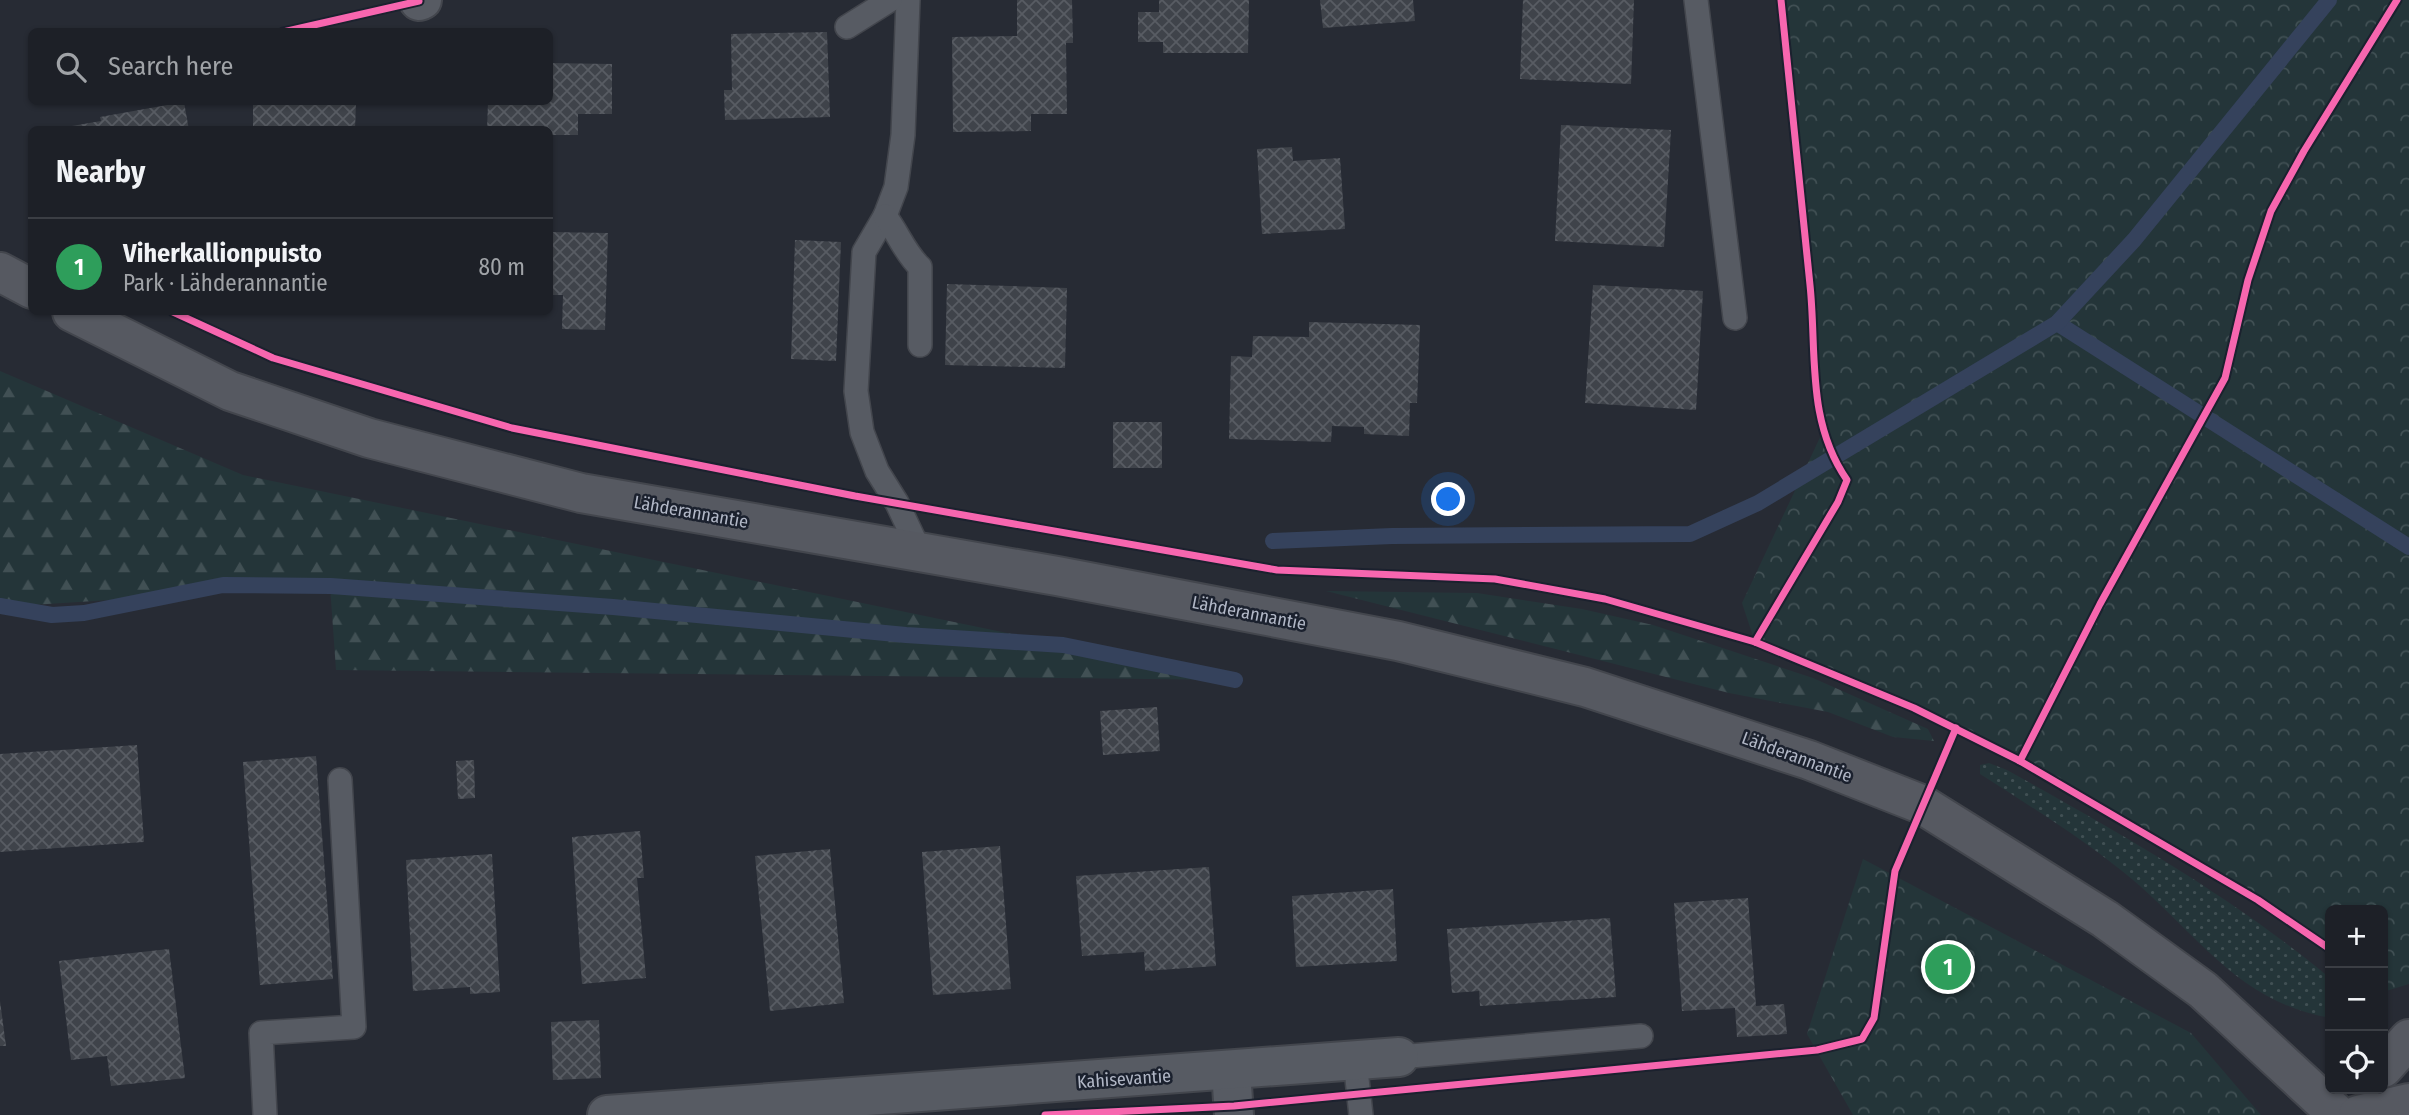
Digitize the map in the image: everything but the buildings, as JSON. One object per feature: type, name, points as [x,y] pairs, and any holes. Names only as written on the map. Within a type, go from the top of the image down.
[{"type":"main road","points":[[0,272],[28,287]]},
{"type":"main road","name":"Lähderannantie","points":[[78,315],[230,391],[369,438],[581,493],[920,552],[1398,641],[1585,687],[1783,751],[1921,804],[2127,935],[2203,990],[2338,1115]]},
{"type":"main road","points":[[2388,1063],[2409,1040]]},
{"type":"main road","points":[[2345,1115],[2362,1094]]},
{"type":"main road","points":[[2358,1115],[2409,1103]]},
{"type":"street","name":"Kahisevantie","points":[[607,1115],[1399,1057]]},
{"type":"street","points":[[1231,1071],[1234,1115]]},
{"type":"lane","points":[[848,26],[890,0]]},
{"type":"lane","points":[[908,0],[903,135],[896,187],[885,216],[864,252],[856,391],[862,432],[877,471],[897,503],[920,552]]},
{"type":"lane","points":[[1696,0],[1735,318]]},
{"type":"lane","points":[[885,216],[901,238],[910,257],[920,267],[920,345]]},
{"type":"lane","points":[[265,1115],[261,1033],[354,1027],[340,780]]},
{"type":"lane","name":"Kahisevantie","points":[[1399,1057],[1641,1037]]},
{"type":"lane","points":[[1355,1060],[1362,1115]]},
{"type":"green space","points":[[1781,0],[2409,0],[2409,984],[2388,990],[2388,905],[2325,905],[2325,946],[2257,900],[1956,728],[1755,642],[1742,603],[1823,431],[1814,385],[1813,315]]},
{"type":"green space","points":[[0,371],[243,475],[1235,680],[336,670],[330,586],[0,607]]},
{"type":"green space","points":[[1326,591],[1477,593],[1582,609],[1653,625],[1813,678],[1928,729],[1934,741],[1893,737],[1828,712],[1729,693]]},
{"type":"green space","points":[[1989,763],[2007,770],[2173,866],[2253,919],[2325,974],[2325,1017],[2298,1010],[2270,998],[2245,982],[2115,865],[1980,774],[1980,765]]},
{"type":"green space","points":[[1863,859],[2191,1033],[2261,1115],[1853,1115],[1807,1034]]},
{"type":"waterway","points":[[1273,541],[1392,536],[1690,534],[1758,503],[2057,323],[2134,240],[2329,0]]},
{"type":"waterway","points":[[2057,323],[2409,547]]},
{"type":"waterway","points":[[0,606],[52,615],[84,613],[223,585],[331,586],[613,607],[906,635],[1063,645],[1235,680]]},
{"type":"cycle path","points":[[1755,642],[1838,502],[1847,480],[1834,457],[1819,410],[1810,285],[1781,0]]},
{"type":"cycle path","points":[[2020,761],[2100,604],[2225,378],[2248,280],[2271,211],[2304,151],[2397,0]]},
{"type":"cycle path","points":[[301,28],[419,1]]},
{"type":"cycle path","points":[[180,315],[273,358],[512,428],[855,496],[1277,570],[1495,579],[1605,599],[1755,642],[1914,708],[2020,761],[2258,900],[2325,946]]},
{"type":"cycle path","points":[[1045,1115],[1234,1106],[1817,1050],[1862,1039],[1874,1018],[1895,871],[1956,728]]},
{"type":"place","name":"Viherkallionpuisto","points":[[1948,967]]}]
